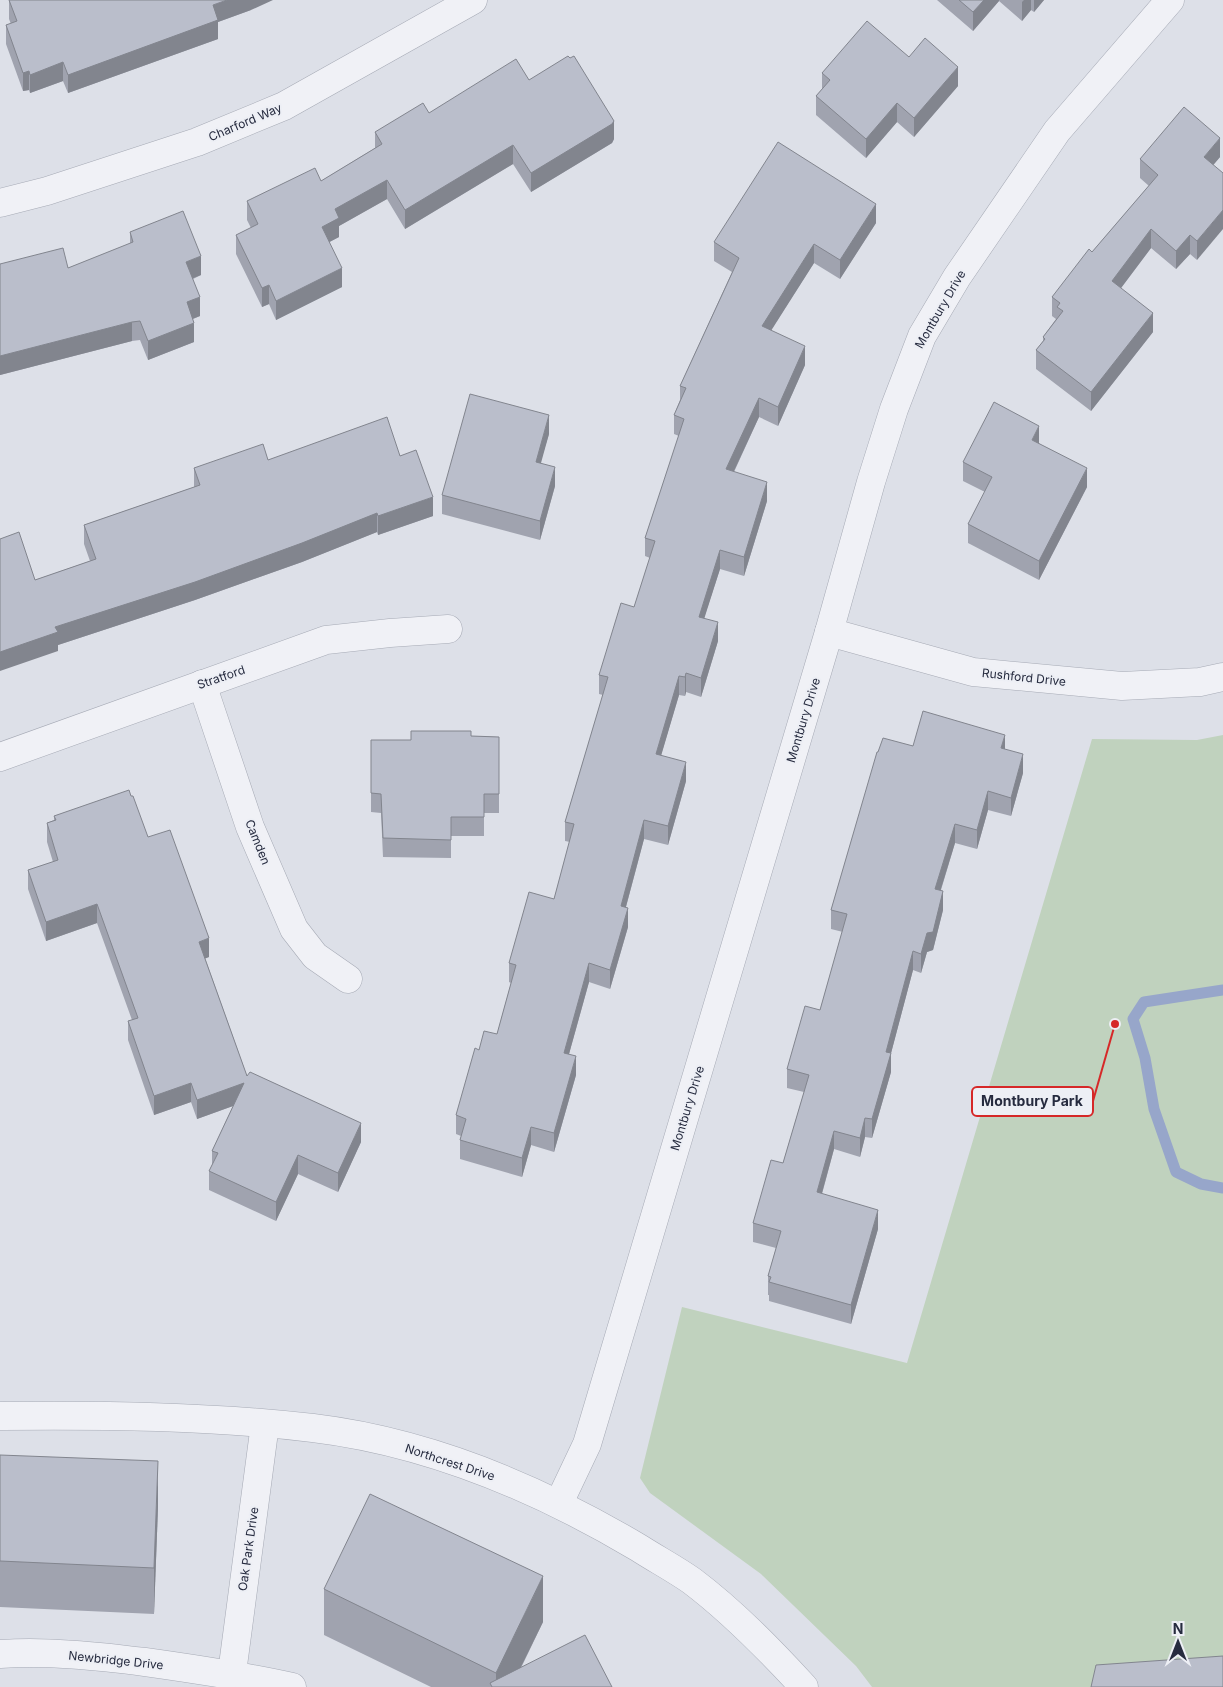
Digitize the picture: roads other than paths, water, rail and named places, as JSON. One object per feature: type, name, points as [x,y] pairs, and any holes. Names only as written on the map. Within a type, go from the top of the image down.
[{"type":"street","name":"Charford Way","points":[[0,203],[55,189],[188,145],[284,106],[473,0]]},
{"type":"street","name":"Montbury Drive","points":[[559,1503],[587,1444],[829,632],[879,455],[894,409],[922,336],[957,277],[1057,131],[1170,0]]},
{"type":"street","name":"Stratford","points":[[0,757],[326,640],[448,629]]},
{"type":"street","name":"Rushford Drive","points":[[829,632],[973,672],[1122,686],[1200,682],[1223,677]]},
{"type":"street","name":"Camden","points":[[202,684],[250,827],[294,929],[315,956],[348,979]]},
{"type":"street","name":"Northcrest Drive","points":[[0,1416],[147,1415],[315,1428],[425,1452],[501,1478],[559,1503],[691,1580],[757,1637],[804,1687]]},
{"type":"street","name":"Oak Park Drive","points":[[232,1673],[265,1424]]},
{"type":"street","name":"Newbridge Drive","points":[[0,1654],[65,1654],[232,1673],[292,1687]]},
{"type":"waterway","points":[[1223,990],[1144,1002],[1133,1019],[1145,1058],[1154,1109],[1176,1172],[1201,1184],[1223,1188]]},
{"type":"place","name":"Montbury Park","points":[[1115,1024]]}]
